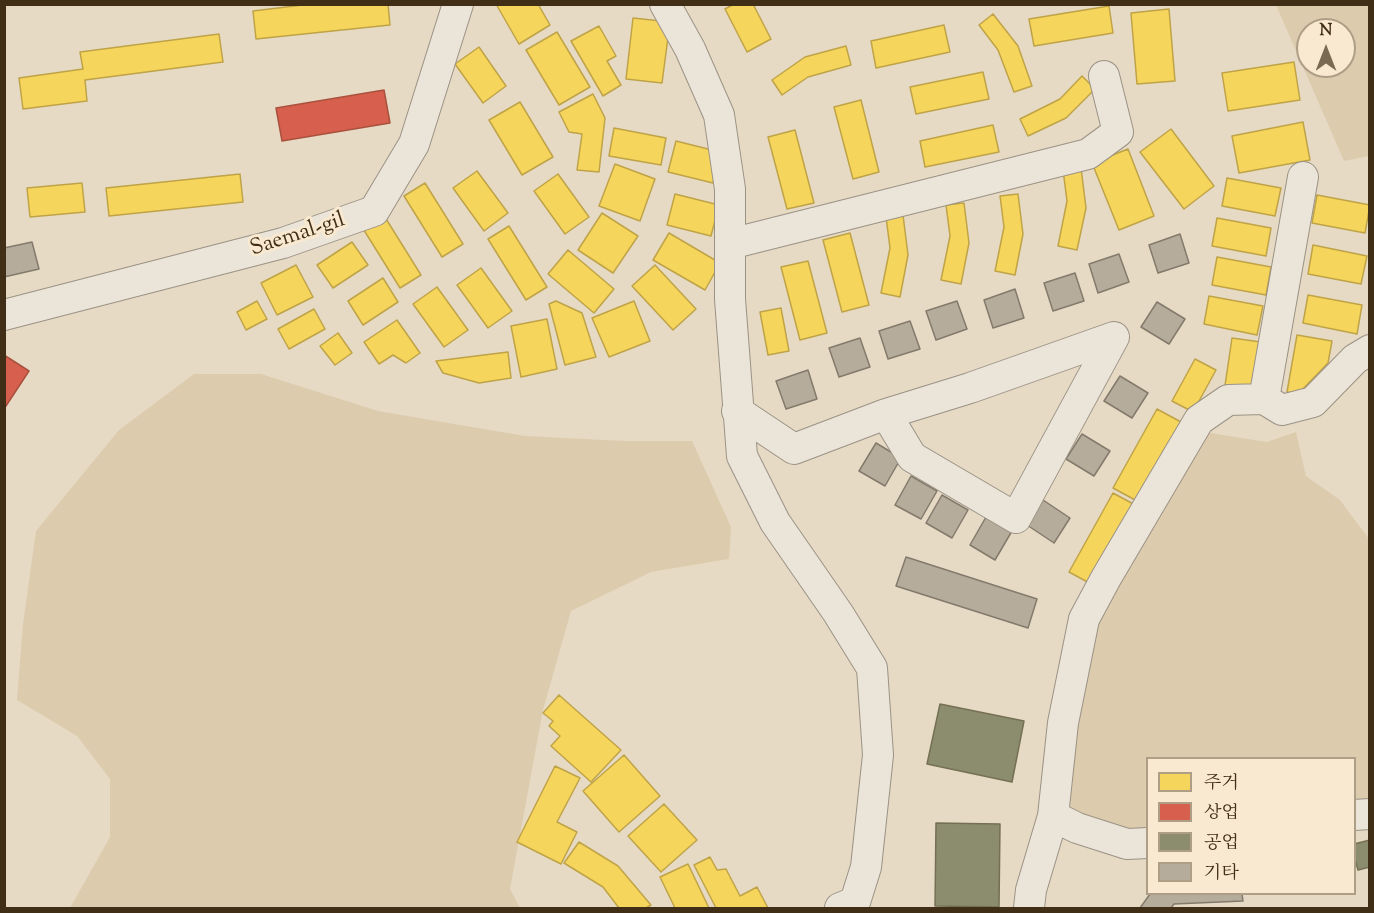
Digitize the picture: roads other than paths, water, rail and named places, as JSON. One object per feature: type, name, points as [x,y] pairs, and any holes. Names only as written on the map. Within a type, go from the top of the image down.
[{"type":"street","name":"Saemal-gil","points":[[4,315],[283,243],[374,211],[414,144],[459,4]]},
{"type":"street","points":[[665,4],[690,49],[719,115],[730,189],[730,299],[741,456],[774,522],[838,613],[872,668],[878,755],[866,867],[853,906]]},
{"type":"street","points":[[730,244],[1088,154],[1118,132],[1104,76]]},
{"type":"street","points":[[1264,399],[1303,177]]},
{"type":"street","points":[[737,411],[794,449],[886,414],[970,388],[1114,337],[1016,518],[912,457],[886,414]]},
{"type":"street","points":[[1029,909],[1031,890],[1053,816],[1063,723],[1084,620],[1106,578],[1199,420],[1227,400],[1264,399],[1282,410],[1314,402],[1355,359],[1370,350]]},
{"type":"street","points":[[1053,816],[1077,828],[1127,844],[1146,843]]}]
